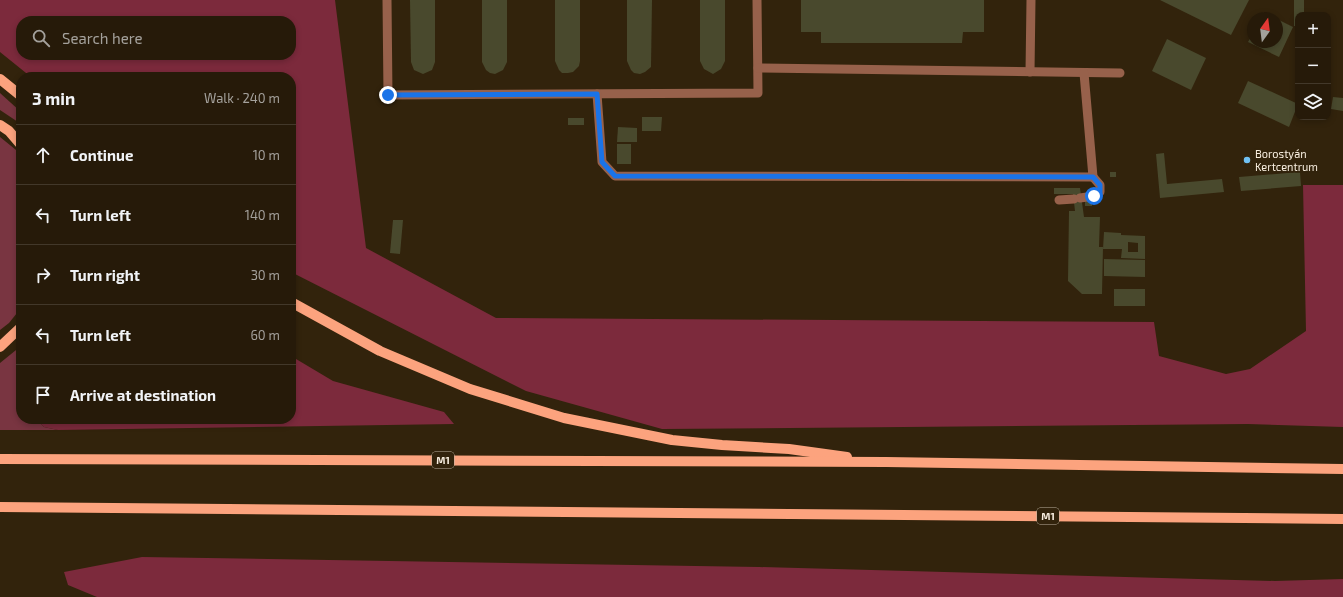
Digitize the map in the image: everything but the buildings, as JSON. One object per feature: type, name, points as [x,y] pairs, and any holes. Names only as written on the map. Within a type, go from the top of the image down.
[{"type":"main road","points":[[0,79],[16,92]]},
{"type":"main road","points":[[0,125],[9,131],[16,139]]},
{"type":"main road","points":[[296,305],[386,354],[470,389],[564,418],[672,440],[789,449],[886,462]]},
{"type":"main road","points":[[0,347],[9,341],[16,333]]},
{"type":"main road","name":"M1","points":[[0,459],[886,462],[1343,469]]},
{"type":"main road","name":"M1","points":[[0,507],[1343,519]]},
{"type":"lane","points":[[387,0],[388,95],[758,93],[757,0]]},
{"type":"lane","points":[[1030,72],[1031,0]]},
{"type":"lane","points":[[758,68],[1120,73]]},
{"type":"lane","points":[[1059,200],[1094,196],[1100,192],[1100,185],[1093,177],[1084,72]]},
{"type":"lane","points":[[597,94],[602,162],[615,176],[1093,177]]},
{"type":"shaded area","points":[[0,0],[335,0],[366,248],[496,318],[1154,322],[1159,356],[1226,374],[1250,369],[1306,331],[1303,185],[1343,185],[1343,427],[1248,424],[662,429],[526,391],[296,275],[296,72],[25,72],[0,52]]},
{"type":"shaded area","points":[[0,93],[16,107],[16,121],[0,110]]},
{"type":"shaded area","points":[[0,137],[16,150],[16,314],[9,323],[0,330]]},
{"type":"shaded area","points":[[16,350],[16,424],[41,424],[44,427],[58,430],[0,430],[0,363]]},
{"type":"shaded area","points":[[296,359],[333,381],[444,412],[454,424],[58,430],[44,427],[41,424],[296,424]]},
{"type":"shaded area","points":[[142,557],[759,567],[1275,581],[1343,579],[1343,597],[97,597],[68,585],[64,572]]},
{"type":"place","name":"Borostyán Kertcentrum","points":[[1247,160]]},
{"type":"route","points":[[388,95],[597,94],[602,162],[615,176],[1093,177],[1100,185],[1100,192],[1094,196]]}]
